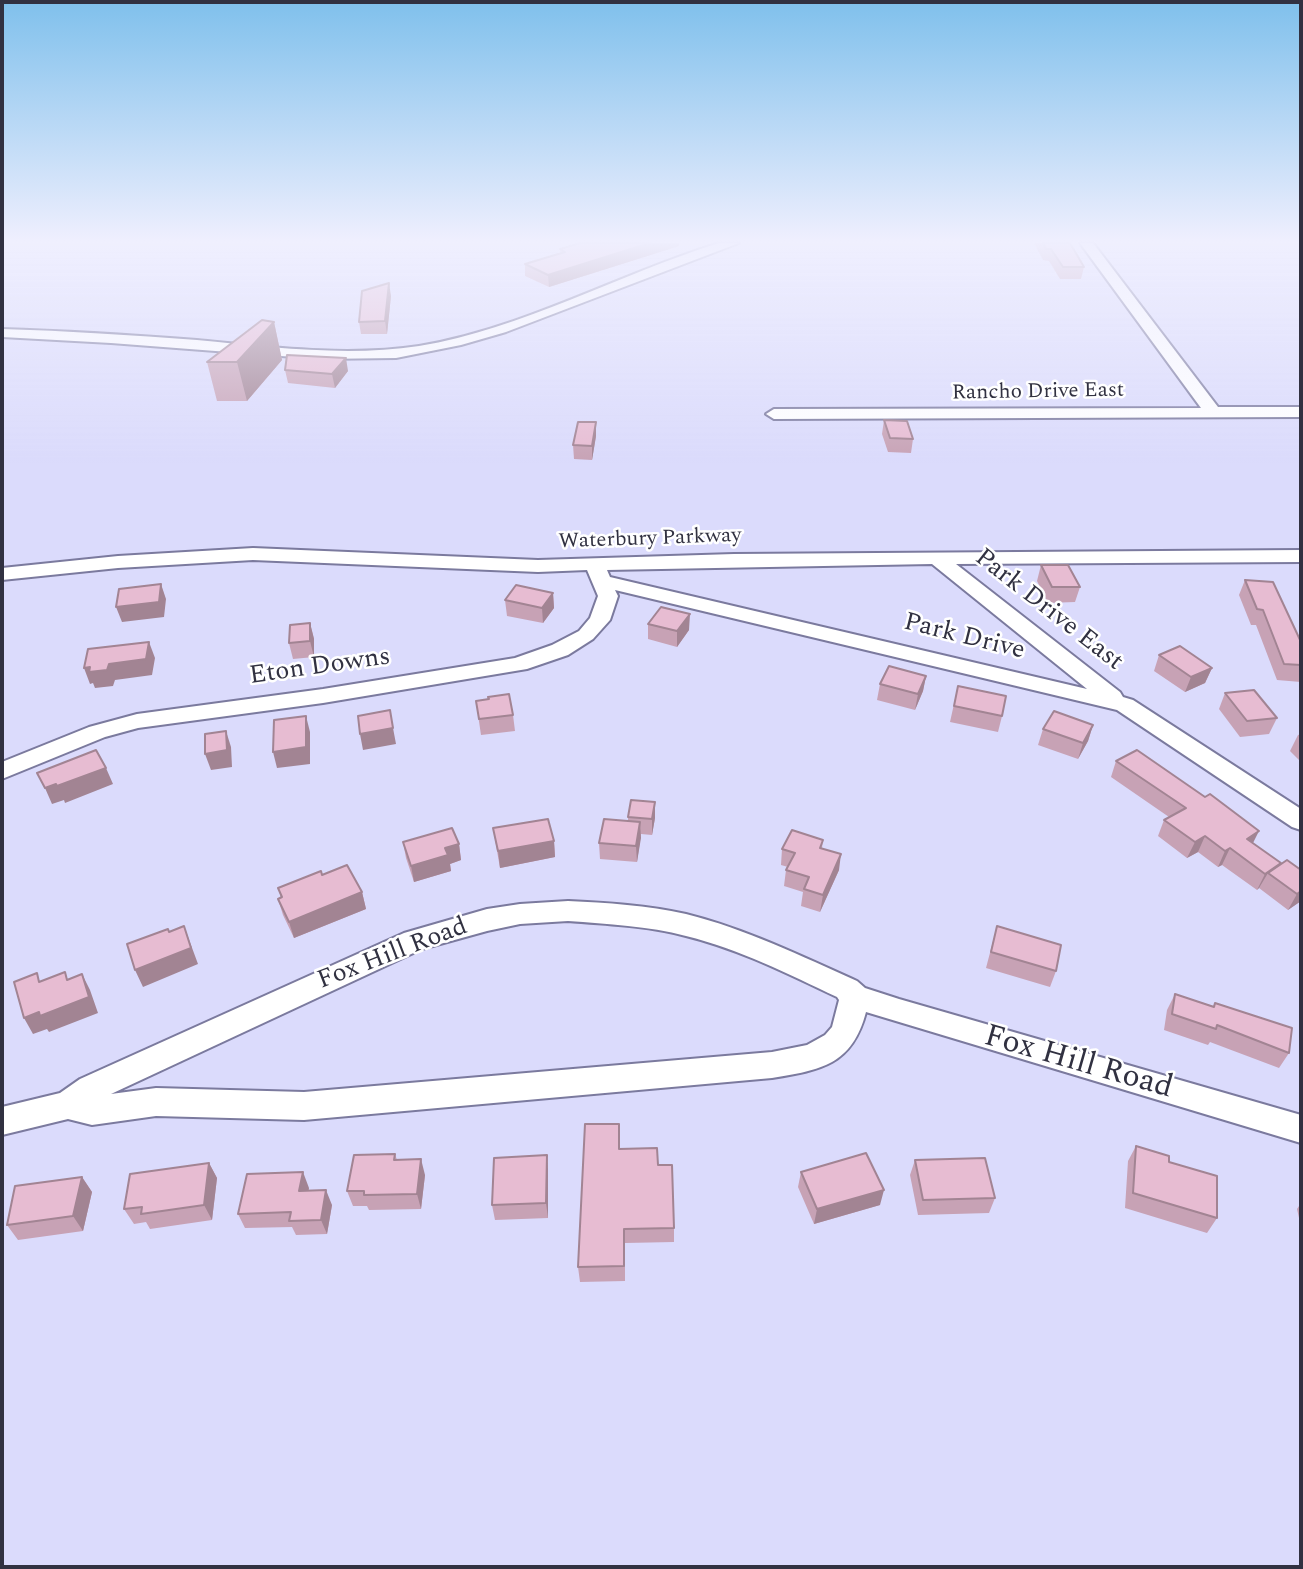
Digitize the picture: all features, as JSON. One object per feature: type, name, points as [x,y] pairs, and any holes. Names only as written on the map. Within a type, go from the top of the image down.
[{"type":"street","points":[[2,333],[185,344],[301,356],[380,355],[420,350],[495,331],[535,316]]},
{"type":"street","points":[[1141,316],[1213,412]]},
{"type":"street","name":"Rancho Drive East","points":[[774,414],[1301,412]]},
{"type":"street","name":"Waterbury Parkway","points":[[2,574],[118,562],[253,555],[538,566],[599,574],[734,560],[1300,559]]},
{"type":"street","name":"Park Drive East","points":[[937,559],[1093,684],[1125,705]]},
{"type":"street","name":"Park Drive","points":[[599,574],[1125,705],[1301,821]]},
{"type":"street","name":"Eton Downs","points":[[2,771],[97,732],[137,721],[361,691],[519,664],[560,650],[586,635],[600,620],[608,596],[599,574]]},
{"type":"street","name":"Fox Hill Road","points":[[2,1121],[68,1105],[91,1089],[414,941],[487,920],[520,914],[568,911],[621,914],[686,925],[753,946],[847,989],[855,996],[897,1011],[1301,1129]]},
{"type":"street","name":"Fox Hill Road","points":[[68,1105],[92,1111],[156,1101],[304,1105],[725,1070],[793,1061],[828,1051],[843,1035],[855,996]]},
{"type":"building","points":[[360,316],[386,316],[385,321],[359,322]]},
{"type":"building","points":[[262,320],[274,322],[237,362],[207,362]]},
{"type":"building","points":[[287,355],[346,358],[332,374],[285,370]]},
{"type":"building","points":[[884,420],[907,421],[913,439],[890,438]]},
{"type":"building","points":[[578,422],[596,422],[592,446],[573,445]]},
{"type":"building","points":[[1041,565],[1068,565],[1080,587],[1052,587]]},
{"type":"building","points":[[1245,580],[1273,582],[1301,642],[1301,665],[1284,664],[1263,610],[1257,609]]},
{"type":"building","points":[[161,584],[159,602],[116,607],[119,589]]},
{"type":"building","points":[[516,585],[553,593],[542,608],[505,600]]},
{"type":"building","points":[[661,607],[690,614],[677,631],[648,624]]},
{"type":"building","points":[[310,623],[310,641],[289,643],[290,625]]},
{"type":"building","points":[[149,642],[146,659],[109,664],[107,670],[89,672],[90,667],[84,668],[88,649]]},
{"type":"building","points":[[1180,646],[1212,668],[1191,677],[1159,655]]},
{"type":"building","points":[[889,666],[926,676],[918,694],[880,684]]},
{"type":"building","points":[[958,686],[1006,696],[1002,716],[954,706]]},
{"type":"building","points":[[1254,690],[1277,718],[1247,721],[1225,693]]},
{"type":"building","points":[[509,694],[513,715],[479,719],[476,701]]},
{"type":"building","points":[[390,710],[393,728],[360,734],[358,716]]},
{"type":"building","points":[[1054,711],[1093,725],[1083,743],[1043,729]]},
{"type":"building","points":[[306,716],[306,747],[273,752],[274,720]]},
{"type":"building","points":[[226,731],[227,750],[205,754],[205,734]]},
{"type":"building","points":[[96,750],[106,768],[45,788],[37,773]]},
{"type":"building","points":[[1137,750],[1205,797],[1210,794],[1259,831],[1247,839],[1281,863],[1265,874],[1230,848],[1225,851],[1205,836],[1195,842],[1164,820],[1186,808],[1116,761]]},
{"type":"building","points":[[631,800],[655,802],[652,819],[628,817]]},
{"type":"building","points":[[548,819],[554,841],[498,851],[493,828]]},
{"type":"building","points":[[604,819],[640,822],[636,846],[599,843]]},
{"type":"building","points":[[452,828],[459,844],[445,848],[448,855],[411,866],[403,842]]},
{"type":"building","points":[[792,830],[823,840],[820,848],[841,854],[823,895],[804,889],[809,877],[786,870],[795,853],[782,849]]},
{"type":"building","points":[[1287,860],[1301,870],[1301,891],[1297,894],[1268,873]]},
{"type":"building","points":[[347,865],[362,892],[289,922],[278,899],[282,897],[278,888],[321,871],[322,875]]},
{"type":"building","points":[[184,926],[191,948],[135,970],[127,944]]},
{"type":"building","points":[[997,926],[1061,945],[1056,971],[991,952]]},
{"type":"building","points":[[65,972],[67,980],[82,974],[89,997],[40,1016],[39,1012],[24,1018],[14,982],[37,973],[39,982]]},
{"type":"building","points":[[1175,994],[1214,1007],[1215,1003],[1292,1028],[1289,1053],[1217,1025],[1216,1029],[1172,1014]]},
{"type":"building","points":[[585,1124],[619,1124],[619,1149],[657,1148],[658,1165],[672,1165],[674,1228],[624,1229],[624,1266],[578,1267]]},
{"type":"building","points":[[1136,1146],[1169,1156],[1169,1162],[1217,1176],[1217,1218],[1133,1193]]},
{"type":"building","points":[[866,1153],[884,1190],[817,1209],[801,1172]]},
{"type":"building","points":[[395,1154],[394,1160],[421,1159],[417,1194],[364,1195],[364,1191],[347,1191],[354,1155]]},
{"type":"building","points":[[547,1155],[546,1203],[492,1205],[494,1158]]},
{"type":"building","points":[[985,1158],[995,1198],[923,1200],[915,1160]]},
{"type":"building","points":[[209,1163],[204,1205],[141,1214],[142,1207],[124,1209],[130,1174]]},
{"type":"building","points":[[303,1172],[299,1191],[326,1190],[321,1220],[289,1221],[291,1212],[238,1214],[247,1174]]},
{"type":"building","points":[[82,1177],[73,1216],[7,1225],[15,1186]]}]
